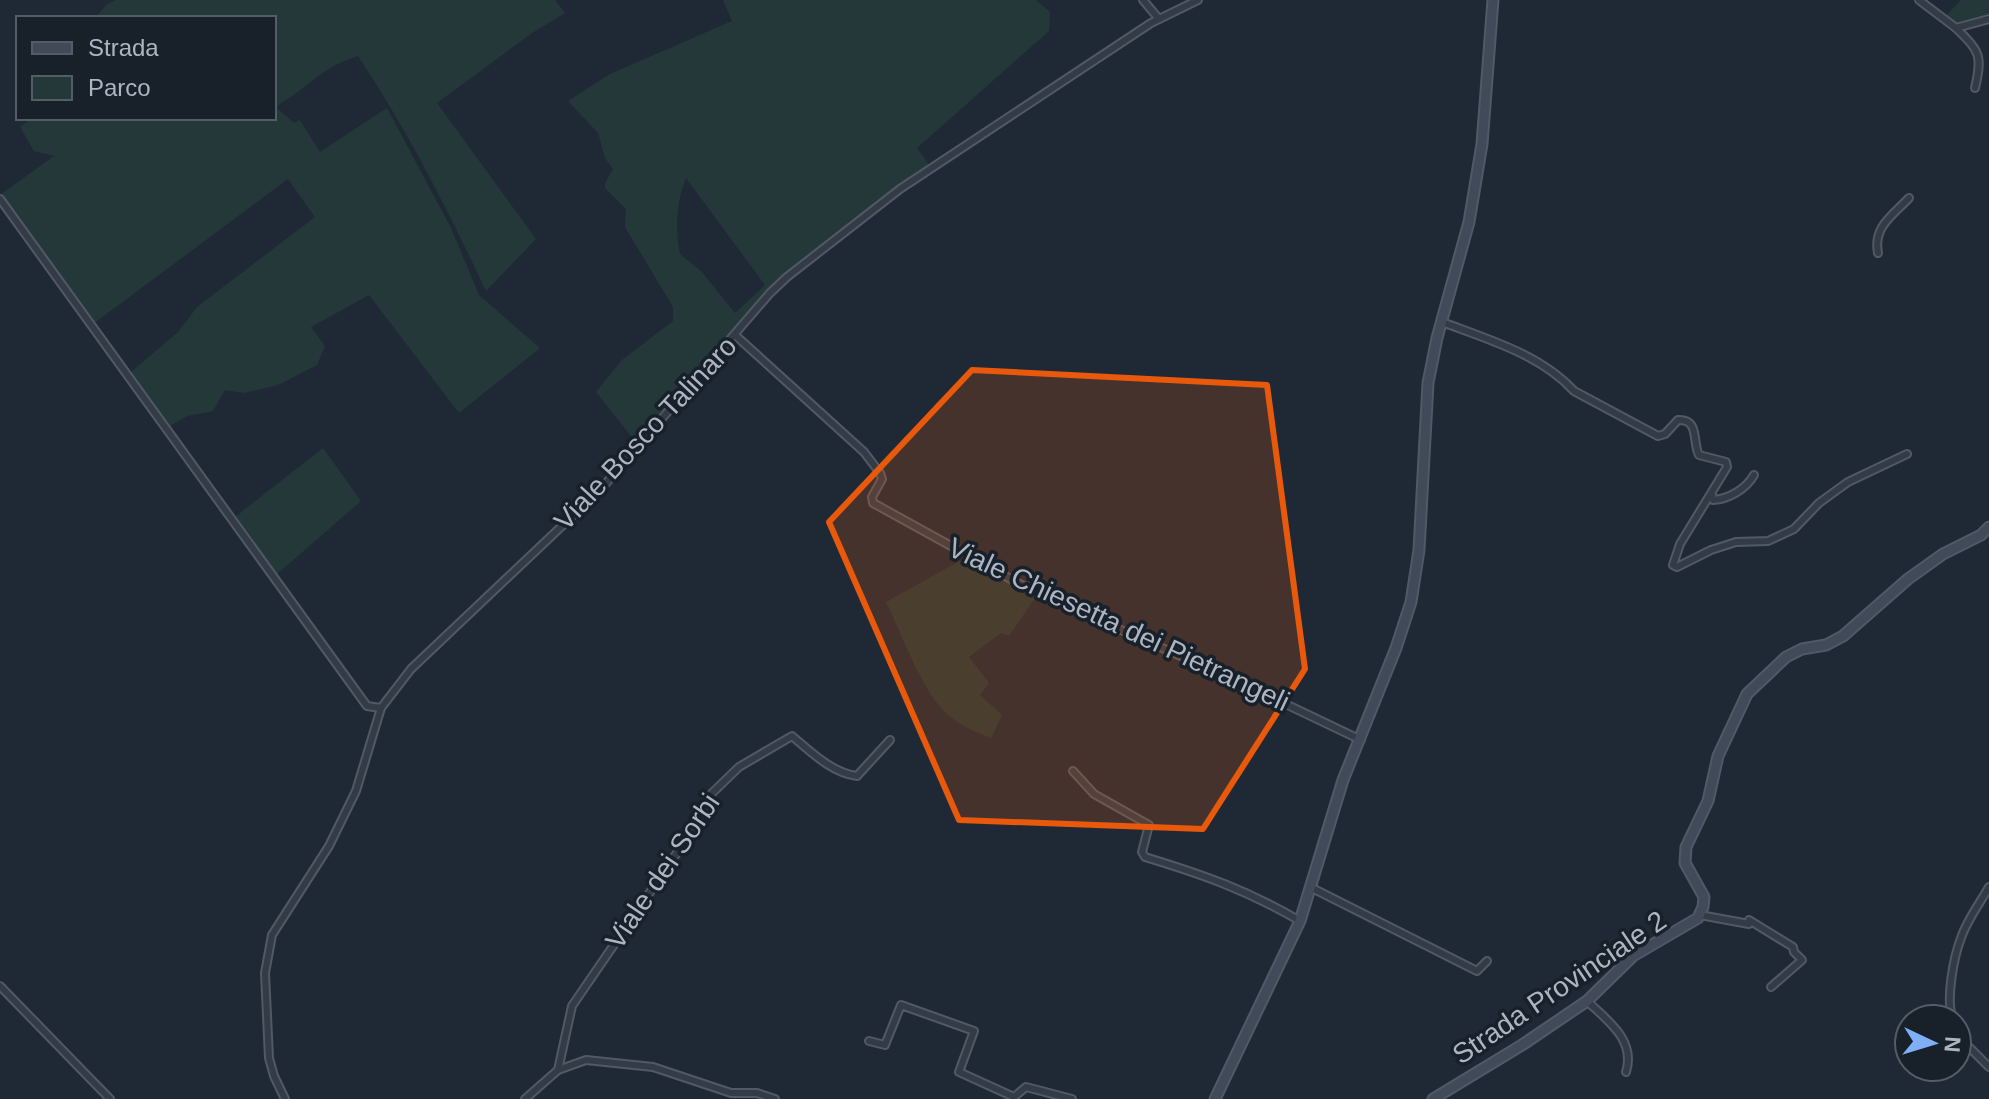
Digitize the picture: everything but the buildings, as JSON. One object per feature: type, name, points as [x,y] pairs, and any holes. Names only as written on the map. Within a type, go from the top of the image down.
[{"type":"main road","points":[[1215,1099],[1300,921],[1329,823],[1411,602],[1419,550],[1428,383],[1469,222],[1479,160],[1493,0]]},
{"type":"main road","name":"Strada Provinciale 2","points":[[1433,1099],[1587,1001],[1633,956],[1682,929],[1700,915],[1704,897],[1685,863],[1686,847],[1708,801],[1718,756],[1747,694],[1786,657],[1802,649],[1826,645],[1843,636],[1908,579],[1989,527]]},
{"type":"street","points":[[1143,0],[1159,19]]},
{"type":"street","name":"Viale Bosco Talinaro","points":[[285,1099],[269,1058],[265,973],[272,935],[329,846],[349,804],[381,708],[411,669],[602,488],[787,277],[900,189],[1159,19],[1198,0]]},
{"type":"street","points":[[1919,0],[1975,47],[1980,67],[1975,88]]},
{"type":"street","points":[[1956,28],[1989,19]]},
{"type":"street","points":[[1878,253],[1878,232],[1909,198]]},
{"type":"street","points":[[0,199],[367,706],[381,708]]},
{"type":"street","points":[[1442,322],[1506,346],[1531,359],[1564,379],[1574,391],[1658,436],[1665,434],[1678,420],[1686,420],[1695,430],[1695,448],[1699,455],[1726,462],[1727,467],[1680,544],[1673,565],[1677,567],[1711,550],[1736,542],[1768,541],[1794,529],[1819,503],[1848,482],[1907,454]]},
{"type":"street","name":"Viale Chiesetta dei Pietrangeli","points":[[735,335],[864,452],[882,479],[872,497],[873,503],[1038,594],[1216,671],[1361,740]]},
{"type":"street","points":[[1712,495],[1713,500],[1720,499],[1747,486],[1754,475]]},
{"type":"street","name":"Viale dei Sorbi","points":[[558,1070],[572,1006],[683,844],[701,816],[708,797],[739,767],[792,736],[818,758],[846,775],[857,776],[890,740]]},
{"type":"street","points":[[1073,771],[1094,794],[1149,825],[1142,852],[1145,857],[1254,895],[1300,921]]},
{"type":"street","points":[[1950,1003],[1961,937],[1989,887]]},
{"type":"street","points":[[1312,888],[1477,971],[1487,961]]},
{"type":"street","points":[[1700,915],[1749,924],[1749,920],[1793,947],[1802,960],[1771,987]]},
{"type":"street","points":[[0,986],[110,1099]]},
{"type":"street","points":[[1587,1001],[1623,1037],[1629,1063],[1626,1072]]},
{"type":"street","points":[[869,1041],[885,1045],[901,1005],[974,1031],[959,1072],[1014,1097],[1026,1087],[1072,1099]]},
{"type":"street","points":[[1973,1051],[1989,1067]]},
{"type":"street","points":[[525,1099],[558,1070],[586,1060],[653,1067],[731,1093],[757,1093],[775,1099]]},
{"type":"highlighted area","points":[[972,370],[1267,385],[1305,669],[1203,829],[959,820],[829,522]]},
{"type":"green space","points":[[116,0],[555,0],[565,13],[532,33],[437,103],[536,239],[486,291],[426,171],[358,56],[323,73],[277,108],[294,123],[300,120],[320,152],[387,108],[451,228],[479,295],[540,348],[459,413],[369,295],[311,327],[325,346],[317,365],[278,385],[244,393],[225,390],[213,411],[187,416],[168,427],[129,374],[179,331],[197,307],[315,217],[288,179],[93,324],[0,195],[54,156],[34,151],[20,127],[29,120],[276,120],[276,16],[97,16],[107,4]]},
{"type":"green space","points":[[723,0],[1036,0],[1050,12],[1049,31],[917,148],[930,166],[848,224],[771,290],[635,441],[596,392],[622,360],[673,321],[673,307],[625,227],[626,209],[605,188],[613,169],[605,158],[598,133],[568,101],[610,74],[732,21]],"holes":[[[686,178],[765,285],[735,313],[701,271],[680,254],[677,216]]]},
{"type":"green space","points":[[1961,0],[1989,0],[1989,18],[1962,24],[1944,18]]},
{"type":"green space","points":[[323,448],[361,501],[276,575],[235,517]]},
{"type":"green space","points":[[965,558],[1035,598],[1009,636],[1001,633],[969,657],[989,683],[980,695],[1002,715],[991,738],[957,722],[938,704],[921,677],[886,602]]}]
